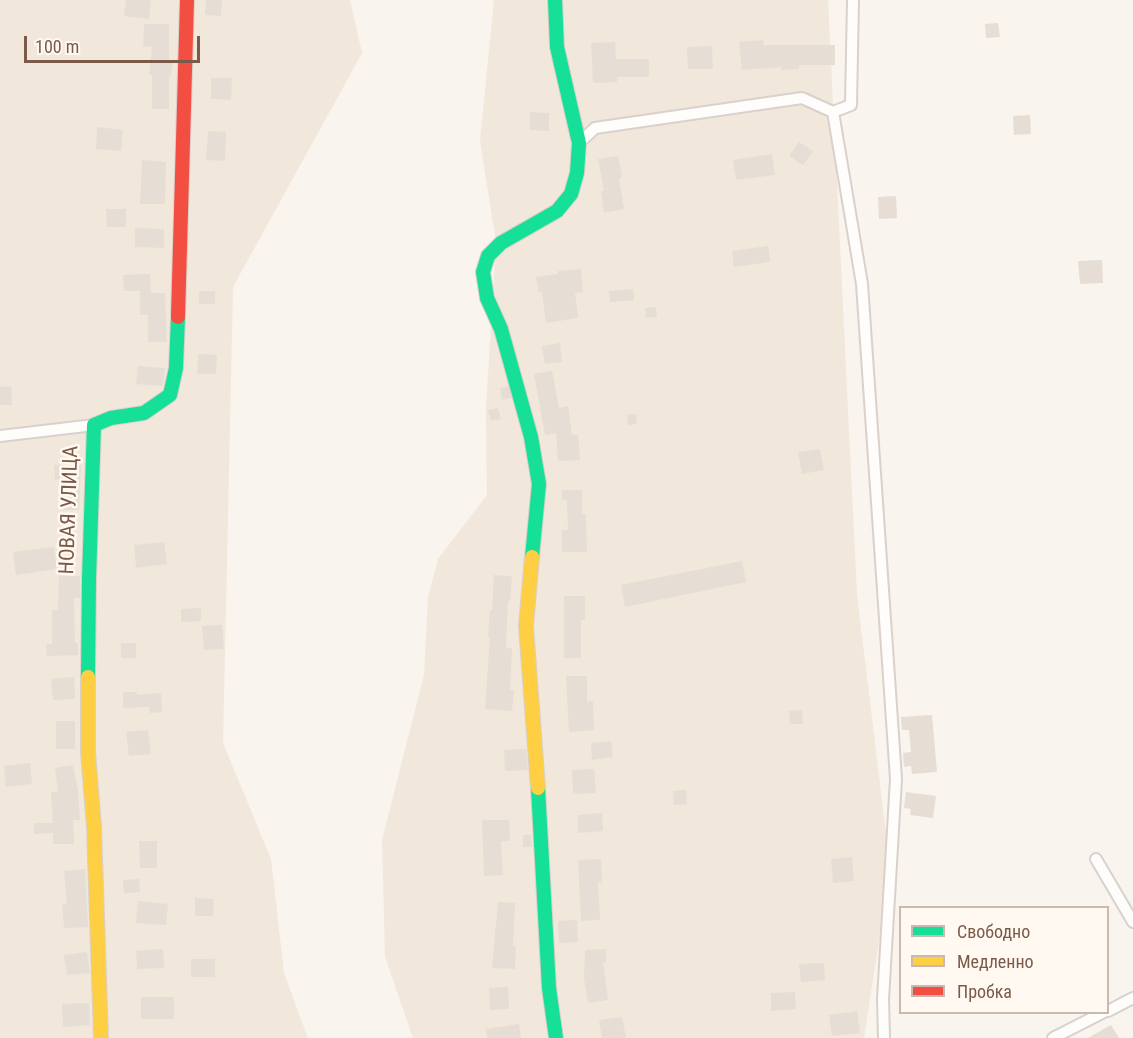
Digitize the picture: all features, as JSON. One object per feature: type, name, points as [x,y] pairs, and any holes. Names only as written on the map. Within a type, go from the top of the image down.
[{"type":"street","name":"НОВАЯ УЛИЦА","points":[[101,1038],[88,718],[88,591],[94,425],[111,418],[144,413],[170,395],[176,368],[187,0]]},
{"type":"street","points":[[555,0],[558,47],[579,143],[577,172],[571,194],[557,211],[501,243],[488,256],[483,272],[487,298],[501,329],[531,437],[538,484],[526,626],[536,753],[549,988],[556,1038]]},
{"type":"street","points":[[579,143],[595,128],[801,98],[832,111],[851,105],[853,0]]},
{"type":"street","points":[[832,111],[862,284],[896,779],[882,999],[884,1038]]},
{"type":"street","points":[[0,436],[94,425]]},
{"type":"street","points":[[1096,859],[1133,922]]},
{"type":"street","points":[[1109,1010],[1133,998]]},
{"type":"street","points":[[1053,1038],[1102,1014]]},
{"type":"shaded area","points":[[0,0],[350,0],[362,53],[233,287],[223,743],[271,859],[284,973],[308,1038],[0,1038]]},
{"type":"shaded area","points":[[494,0],[828,0],[857,595],[888,850],[888,882],[864,1038],[413,1038],[385,957],[382,840],[424,675],[428,597],[438,559],[487,495],[486,408],[496,242],[480,141]]},
{"type":"building","points":[[126,0],[151,0],[149,19],[124,16]]},
{"type":"building","points":[[206,0],[222,0],[221,16],[205,15]]},
{"type":"building","points":[[998,23],[1000,37],[986,38],[985,24]]},
{"type":"building","points":[[144,24],[169,24],[169,60],[173,60],[171,77],[169,77],[169,109],[152,109],[152,75],[149,75],[152,47],[143,46]]},
{"type":"building","points":[[763,40],[764,45],[835,45],[835,65],[799,65],[799,69],[781,70],[781,67],[742,70],[739,42]]},
{"type":"building","points":[[615,42],[616,59],[649,59],[649,77],[617,77],[617,82],[593,83],[591,43]]},
{"type":"building","points":[[712,46],[713,69],[688,69],[687,47]]},
{"type":"building","points":[[211,78],[232,78],[231,100],[211,99]]},
{"type":"building","points":[[530,112],[549,113],[549,131],[530,130]]},
{"type":"building","points":[[1030,115],[1031,134],[1014,135],[1013,116]]},
{"type":"building","points":[[97,127],[123,130],[121,151],[96,149]]},
{"type":"building","points":[[208,131],[226,132],[225,161],[206,160]]},
{"type":"building","points":[[799,142],[813,151],[803,165],[789,156]]},
{"type":"building","points":[[772,154],[775,175],[736,180],[733,160]]},
{"type":"building","points":[[618,156],[624,209],[604,213],[601,191],[604,191],[598,159]]},
{"type":"building","points":[[142,160],[166,162],[165,204],[140,204]]},
{"type":"building","points":[[896,196],[897,218],[879,219],[878,197]]},
{"type":"building","points":[[106,209],[126,209],[126,227],[107,227]]},
{"type":"building","points":[[135,228],[164,229],[164,248],[135,247]]},
{"type":"building","points":[[768,246],[770,262],[734,267],[732,251]]},
{"type":"building","points":[[1102,260],[1103,283],[1080,284],[1078,261]]},
{"type":"building","points":[[581,269],[583,292],[575,293],[578,318],[546,323],[542,292],[539,292],[536,277],[558,274],[558,271]]},
{"type":"building","points":[[150,274],[151,293],[165,293],[167,342],[148,342],[148,315],[140,315],[140,291],[124,291],[123,275]]},
{"type":"building","points":[[633,289],[634,300],[610,302],[609,291]]},
{"type":"building","points":[[199,291],[215,291],[215,304],[199,304]]},
{"type":"building","points":[[656,307],[657,317],[646,318],[645,308]]},
{"type":"building","points":[[560,343],[562,362],[545,364],[542,346]]},
{"type":"building","points":[[198,354],[217,355],[216,374],[197,374]]},
{"type":"building","points":[[138,366],[165,368],[163,386],[136,384]]},
{"type":"building","points":[[552,371],[559,408],[568,406],[572,435],[578,435],[580,460],[558,461],[556,433],[545,435],[534,374]]},
{"type":"building","points":[[11,386],[12,405],[0,405],[0,387]]},
{"type":"building","points":[[509,386],[512,398],[502,400],[500,388]]},
{"type":"building","points":[[498,408],[501,419],[491,421],[488,410]]},
{"type":"building","points":[[636,414],[637,424],[628,425],[627,415]]},
{"type":"building","points":[[820,449],[824,470],[802,474],[798,452]]},
{"type":"building","points":[[54,465],[81,465],[79,510],[63,510],[63,479],[55,480]]},
{"type":"building","points":[[562,490],[582,490],[582,514],[586,514],[587,552],[562,552],[562,530],[568,530],[567,500],[562,500]]},
{"type":"building","points":[[164,542],[167,564],[136,568],[134,545]]},
{"type":"building","points":[[54,547],[57,569],[16,575],[13,552]]},
{"type":"building","points":[[742,561],[746,582],[625,607],[621,585]]},
{"type":"building","points":[[494,575],[512,576],[510,601],[508,601],[506,648],[512,648],[510,690],[514,691],[512,711],[485,709],[490,637],[488,637]]},
{"type":"building","points":[[59,576],[80,576],[80,598],[74,598],[75,643],[78,643],[78,655],[47,656],[46,644],[52,644],[52,610],[58,610]]},
{"type":"building","points":[[564,596],[585,596],[585,620],[581,620],[581,658],[564,658]]},
{"type":"building","points":[[201,608],[201,621],[181,622],[181,609]]},
{"type":"building","points":[[222,625],[224,649],[204,650],[202,626]]},
{"type":"building","points":[[121,643],[136,643],[136,658],[121,658]]},
{"type":"building","points":[[566,676],[587,676],[587,702],[593,701],[594,730],[569,732]]},
{"type":"building","points":[[74,677],[75,699],[53,700],[51,679]]},
{"type":"building","points":[[123,692],[137,692],[137,695],[161,693],[162,712],[150,713],[149,707],[123,708]]},
{"type":"building","points":[[802,710],[803,724],[790,724],[789,711]]},
{"type":"building","points":[[932,715],[937,772],[912,774],[911,766],[904,767],[903,753],[911,752],[909,730],[902,730],[901,717]]},
{"type":"building","points":[[56,721],[75,721],[75,749],[56,749]]},
{"type":"building","points":[[148,730],[151,754],[129,756],[126,732]]},
{"type":"building","points":[[611,741],[613,757],[592,760],[591,743]]},
{"type":"building","points":[[526,749],[528,770],[505,771],[504,750]]},
{"type":"building","points":[[30,763],[32,784],[6,787],[4,766]]},
{"type":"building","points":[[73,765],[80,820],[73,820],[74,844],[53,844],[53,833],[34,834],[34,823],[53,823],[51,792],[58,792],[55,768]]},
{"type":"building","points":[[594,769],[596,793],[573,794],[572,770]]},
{"type":"building","points":[[686,790],[687,804],[674,805],[673,791]]},
{"type":"building","points":[[906,792],[936,796],[933,818],[910,815],[911,809],[904,808]]},
{"type":"building","points":[[602,813],[603,831],[578,833],[578,815]]},
{"type":"building","points":[[482,820],[509,820],[510,841],[501,841],[503,875],[484,876]]},
{"type":"building","points":[[523,835],[531,835],[532,847],[523,847]]},
{"type":"building","points":[[139,841],[157,841],[157,868],[140,868]]},
{"type":"building","points":[[852,857],[854,881],[833,883],[831,859]]},
{"type":"building","points":[[601,859],[602,883],[598,883],[600,920],[581,921],[578,860]]},
{"type":"building","points":[[85,869],[88,927],[64,928],[62,905],[67,904],[64,871]]},
{"type":"building","points":[[139,879],[140,892],[124,893],[123,880]]},
{"type":"building","points":[[195,898],[214,899],[213,916],[195,916]]},
{"type":"building","points":[[138,901],[168,904],[166,925],[136,923]]},
{"type":"building","points":[[498,902],[515,903],[513,946],[516,946],[515,969],[492,968]]},
{"type":"building","points":[[577,920],[578,942],[559,943],[558,921]]},
{"type":"building","points":[[163,949],[164,968],[137,969],[136,951]]},
{"type":"building","points":[[606,949],[606,962],[603,962],[608,1000],[588,1003],[584,978],[585,950]]},
{"type":"building","points":[[87,952],[90,973],[67,975],[64,955]]},
{"type":"building","points":[[191,959],[215,959],[215,977],[191,977]]},
{"type":"building","points":[[824,963],[825,980],[801,982],[799,964]]},
{"type":"building","points":[[508,987],[509,1009],[490,1010],[489,988]]},
{"type":"building","points":[[795,992],[796,1009],[771,1011],[771,993]]},
{"type":"building","points":[[141,997],[174,997],[174,1019],[141,1019]]},
{"type":"building","points":[[89,1003],[90,1025],[63,1027],[62,1004]]},
{"type":"building","points":[[857,1011],[860,1033],[832,1036],[829,1015]]},
{"type":"building","points":[[622,1017],[626,1038],[602,1038],[599,1020]]},
{"type":"building","points":[[519,1024],[521,1038],[487,1038],[486,1029]]},
{"type":"building","points":[[1111,1025],[1119,1038],[1088,1038]]},
{"type":"traffic: fast","points":[[532,557],[539,484],[531,437],[501,329],[487,298],[483,272],[488,256],[501,243],[557,211],[571,194],[577,173],[579,143],[557,47],[555,0]]},
{"type":"traffic: fast","points":[[88,677],[94,425],[111,418],[144,413],[170,395],[176,368],[178,317]]},
{"type":"traffic: fast","points":[[538,788],[549,988],[556,1038]]},
{"type":"traffic: slow","points":[[532,557],[526,626],[538,788]]},
{"type":"traffic: slow","points":[[88,677],[88,752],[94,827],[101,1038]]},
{"type":"traffic: jam","points":[[178,317],[187,0]]}]
